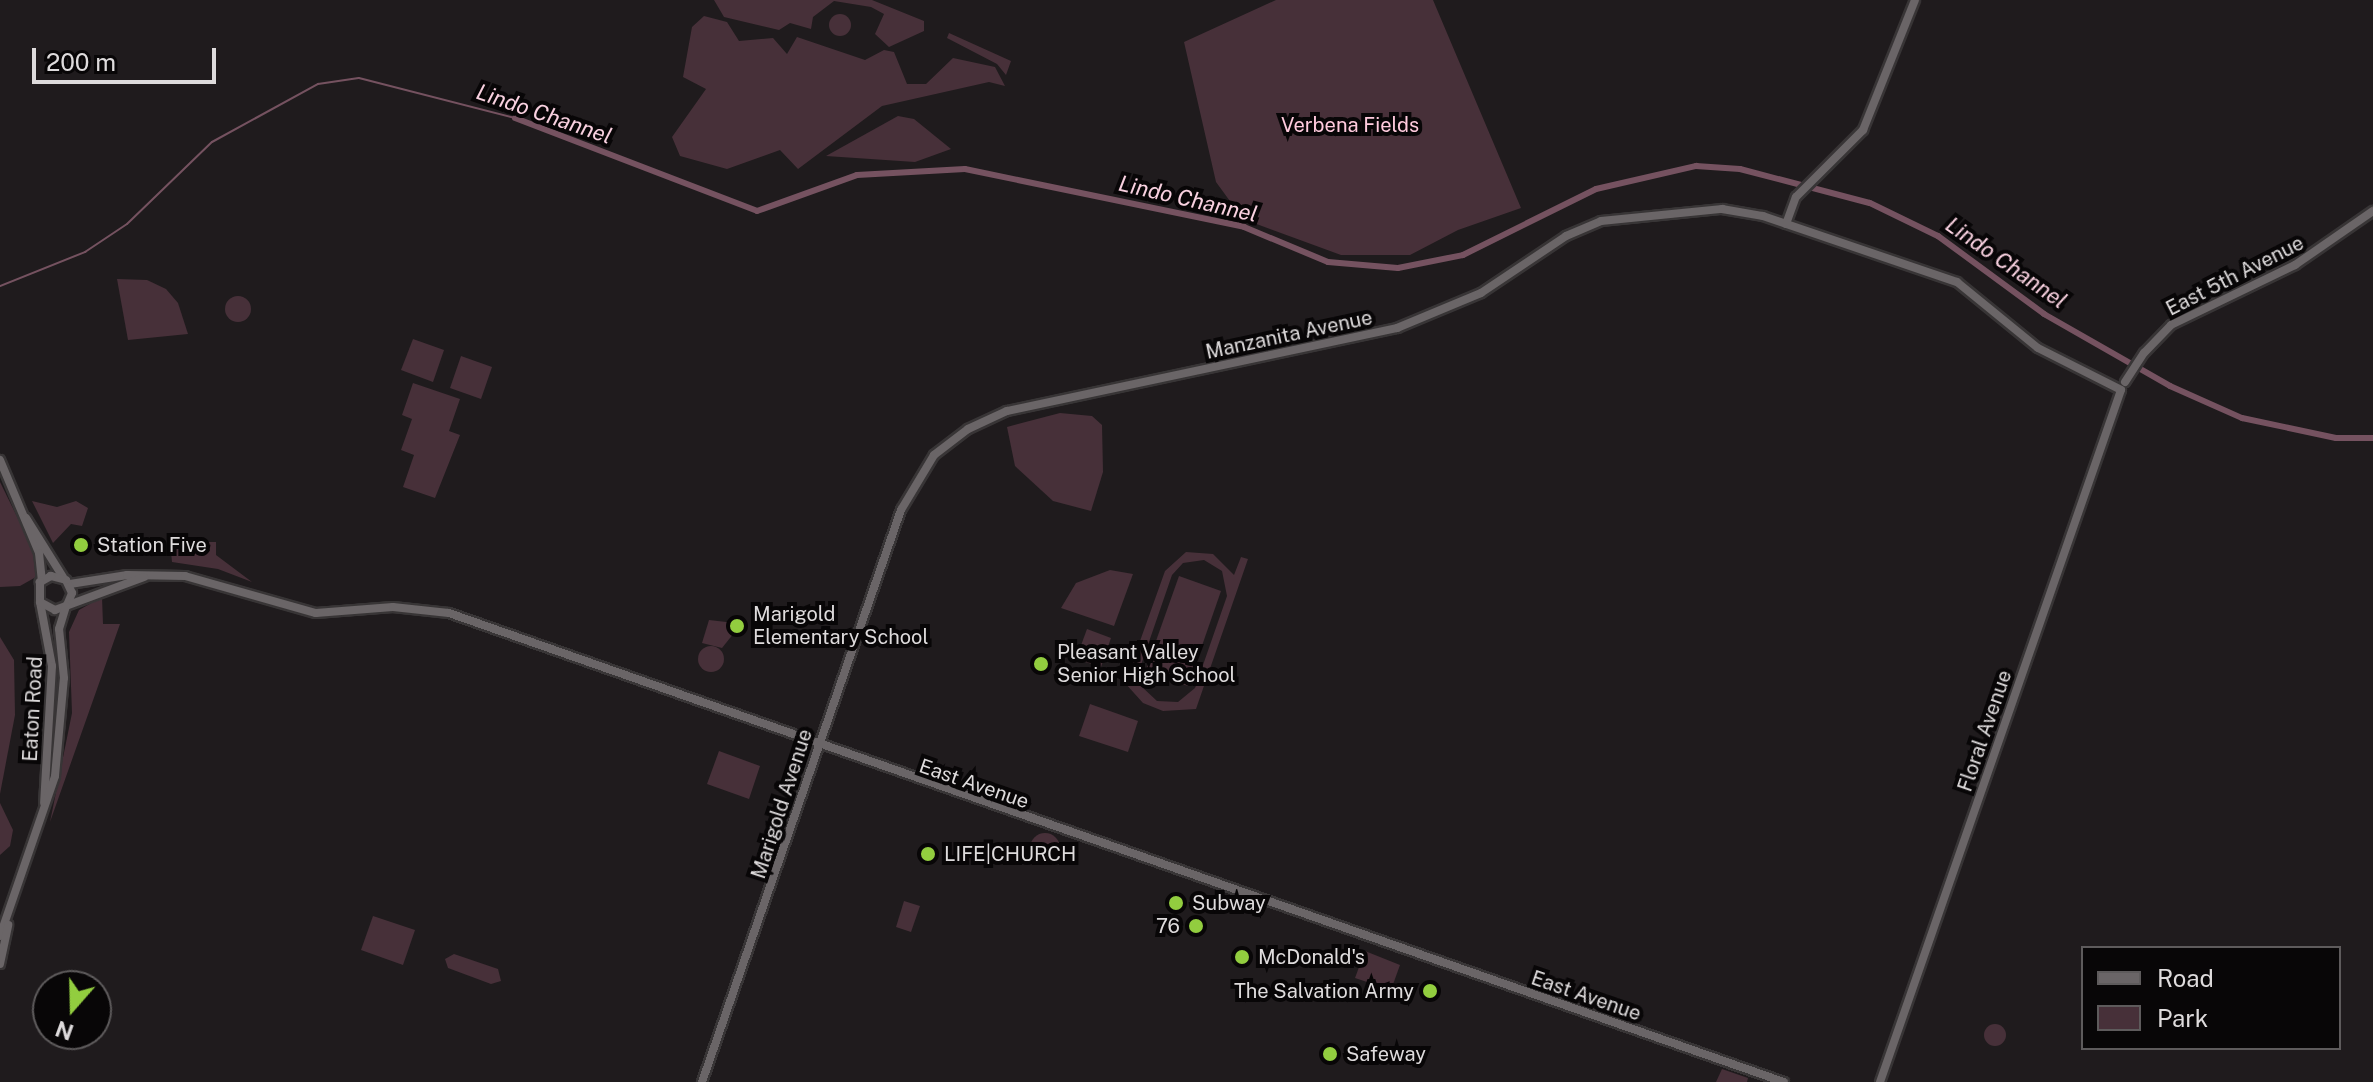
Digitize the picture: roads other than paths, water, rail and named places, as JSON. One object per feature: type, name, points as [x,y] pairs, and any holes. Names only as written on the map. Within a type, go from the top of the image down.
[{"type":"street","points":[[1786,224],[1796,197],[1863,130],[1915,0]]},
{"type":"street","name":"Manzanita Avenue","points":[[934,455],[979,423],[1032,405],[1335,345],[1397,328],[1481,293],[1566,236],[1601,221],[1722,209],[1786,224],[1957,282],[2038,348],[2123,386]]},
{"type":"street","name":"East 5th Avenue","points":[[2123,386],[2144,353],[2171,325],[2295,265],[2373,211]]},
{"type":"street","name":"Floral Avenue","points":[[1880,1082],[2123,386]]},
{"type":"street","name":"Marigold Avenue","points":[[702,1082],[908,491],[934,455]]},
{"type":"street","points":[[0,460],[26,518],[66,581],[66,606],[49,609],[40,602],[42,581],[26,518]]},
{"type":"street","points":[[42,581],[51,576],[66,581]]},
{"type":"street","name":"East Avenue","points":[[66,606],[144,577]]},
{"type":"street","name":"East Avenue","points":[[66,581],[144,577],[201,579],[316,613],[393,607],[449,613],[817,746],[1784,1082]]},
{"type":"street","name":"Eaton Road","points":[[40,602],[52,666],[42,819]]},
{"type":"street","name":"Eaton Road","points":[[0,936],[8,924],[42,819],[59,743],[64,678],[59,629],[66,606]]},
{"type":"street","name":"Eaton Road","points":[[0,964],[9,937],[8,924]]},
{"type":"waterway","name":"Lindo Channel","points":[[0,286],[85,252],[127,224],[212,142],[318,84],[359,78],[515,118]]},
{"type":"waterway","name":"Lindo Channel","points":[[515,118],[757,211],[857,175],[965,169],[1244,227],[1328,262],[1398,268],[1463,255],[1596,189],[1696,166],[1740,169],[1870,203],[1938,236],[2044,314],[2170,386],[2242,418],[2336,438],[2373,438]]},
{"type":"place","name":"Station Five","points":[[81,545]]},
{"type":"place","name":"Marigold Elementary School","points":[[737,626]]},
{"type":"place","name":"Pleasant Valley Senior High School","points":[[1041,664]]},
{"type":"place","name":"LIFE|CHURCH","points":[[928,854]]},
{"type":"place","name":"Subway","points":[[1176,903]]},
{"type":"place","name":"76","points":[[1196,926]]},
{"type":"place","name":"McDonald's","points":[[1242,957]]},
{"type":"place","name":"The Salvation Army","points":[[1430,991]]},
{"type":"place","name":"Safeway","points":[[1330,1054]]},
{"type":"park label","name":"Verbena Fields","points":[[1350,125]]}]
